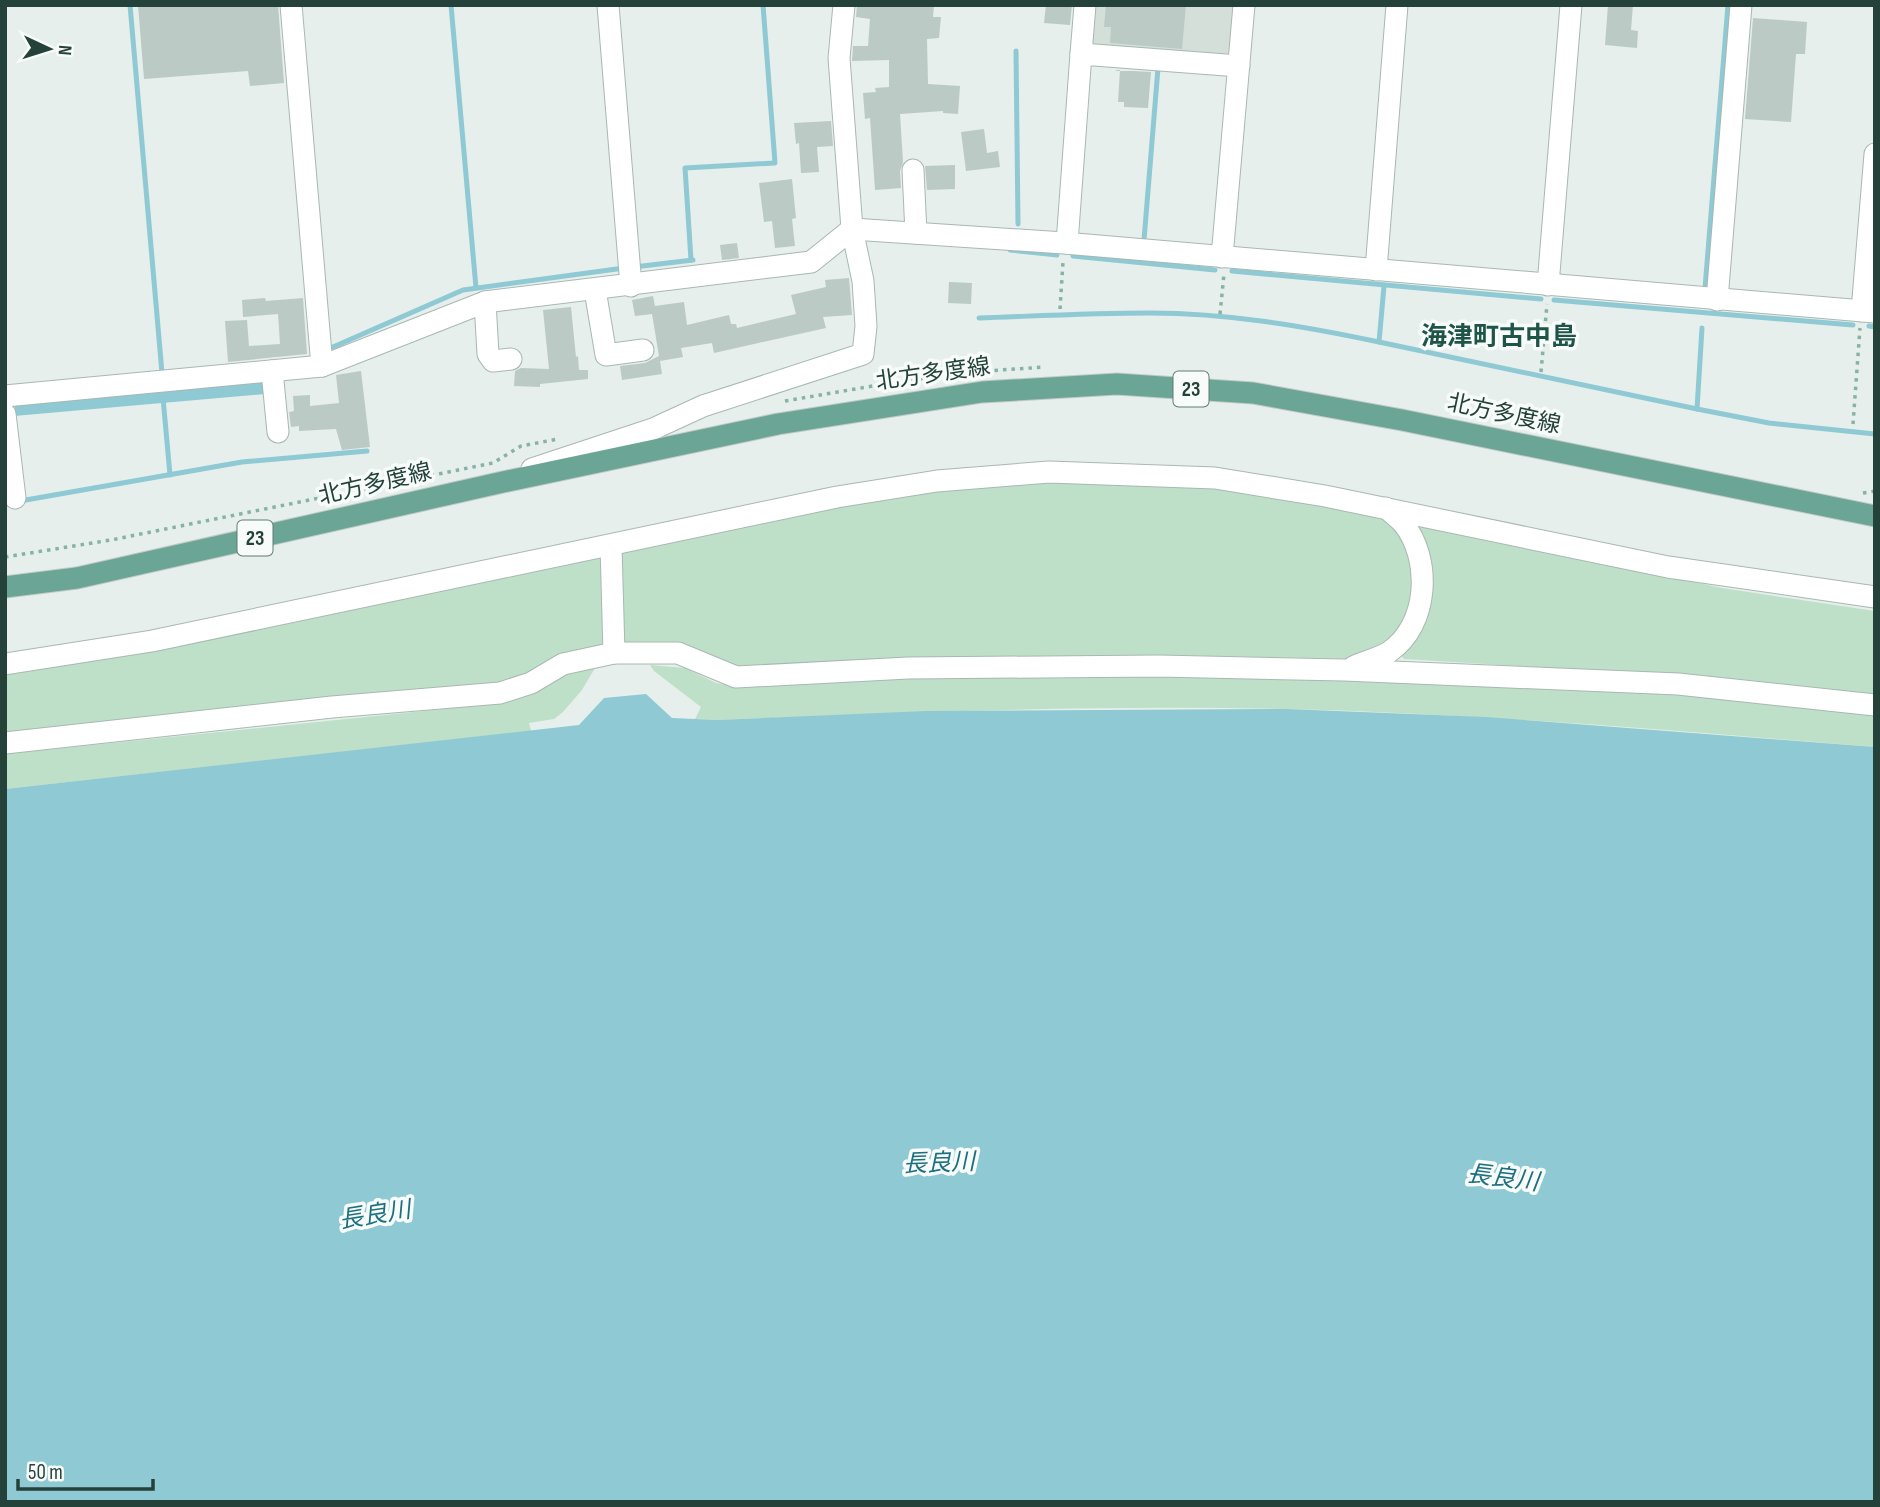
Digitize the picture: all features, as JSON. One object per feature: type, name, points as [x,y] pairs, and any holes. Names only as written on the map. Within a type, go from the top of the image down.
[{"type":"main road","name":"北方多度線","points":[[5,587],[77,578],[503,482],[806,420],[982,392],[1117,384],[1253,393],[1402,420],[1868,514]]},
{"type":"street","points":[[291,5],[322,366]]},
{"type":"street","points":[[608,5],[630,274]]},
{"type":"street","points":[[503,482],[540,466],[653,429],[703,406],[863,354],[866,326],[863,281],[852,229],[839,58],[844,5]]},
{"type":"street","points":[[1066,243],[1085,5]]},
{"type":"street","points":[[1224,257],[1244,5]]},
{"type":"street","points":[[1376,270],[1397,5]]},
{"type":"street","points":[[1548,285],[1571,5]]},
{"type":"street","points":[[1717,300],[1741,5]]},
{"type":"street","points":[[1081,54],[1239,66]]},
{"type":"street","points":[[5,396],[322,366],[485,302],[595,290],[630,274],[811,262],[852,229],[1066,243],[1868,312],[1875,154]]},
{"type":"street","points":[[913,170],[916,233]]},
{"type":"street","points":[[595,290],[606,355],[643,350]]},
{"type":"street","points":[[485,302],[488,354],[493,360],[511,359]]},
{"type":"street","points":[[272,371],[278,432]]},
{"type":"street","points":[[5,414],[15,498]]},
{"type":"street","points":[[5,664],[152,641],[837,497],[937,481],[1049,472],[1215,478],[1386,508],[1668,567],[1875,597]]},
{"type":"street","points":[[1344,670],[1389,652],[1407,634],[1417,613],[1423,576],[1420,557],[1403,524],[1386,508]]},
{"type":"street","points":[[611,546],[614,653]]},
{"type":"street","points":[[5,743],[332,706],[500,693],[531,684],[563,664],[614,653],[678,653],[736,677],[922,668],[1159,666],[1344,670],[1678,684],[1875,705]]},
{"type":"path","points":[[1060,309],[1066,243]]},
{"type":"path","points":[[1220,314],[1224,257]]},
{"type":"path","points":[[1541,372],[1548,285]]},
{"type":"path","points":[[1853,424],[1868,312]]},
{"type":"path","points":[[5,557],[111,540],[493,463],[521,446],[558,438]]},
{"type":"shaded area","points":[[1091,5],[1239,5],[1229,61],[1093,48],[1088,42]]},
{"type":"green space","points":[[1054,480],[1214,486],[1386,516],[1414,557],[1412,608],[1391,642],[1354,659],[1155,655],[909,659],[738,667],[623,642],[616,564],[623,550],[838,505],[938,488]]},
{"type":"green space","points":[[1420,522],[1722,588],[1875,611],[1875,695],[1681,676],[1404,659],[1400,654],[1417,627],[1414,523]]},
{"type":"green space","points":[[598,557],[601,559],[608,644],[500,684],[5,734],[5,670]]},
{"type":"green space","points":[[650,665],[685,668],[716,683],[732,686],[1000,675],[1340,678],[1673,693],[1875,714],[1875,747],[1508,719],[1288,709],[1074,709],[695,719],[701,707]]},
{"type":"green space","points":[[585,668],[595,668],[582,690],[554,719],[529,723],[531,731],[5,789],[5,754],[492,704]]},
{"type":"water","points":[[264,381],[265,394],[14,416],[15,403]]},
{"type":"water","name":"長良川","points":[[646,694],[672,718],[717,720],[926,711],[1287,709],[1486,717],[1875,747],[1875,1502],[5,1502],[5,789],[579,725],[604,698]]},
{"type":"building","points":[[138,5],[278,5],[284,83],[250,86],[248,71],[144,79]]},
{"type":"building","points":[[857,5],[934,5],[933,17],[941,17],[939,38],[927,39],[928,84],[960,86],[958,114],[943,111],[900,114],[903,162],[900,171],[901,188],[875,190],[870,118],[865,119],[863,93],[876,92],[875,88],[889,87],[889,60],[852,61],[853,46],[868,46],[870,19],[856,17]]},
{"type":"building","points":[[1046,5],[1072,5],[1070,25],[1044,23]]},
{"type":"building","points":[[1106,5],[1186,5],[1182,49],[1110,43],[1111,27],[1104,27]]},
{"type":"building","points":[[1608,5],[1633,5],[1631,30],[1638,31],[1637,48],[1605,45]]},
{"type":"building","points":[[1753,18],[1807,22],[1805,54],[1796,54],[1791,122],[1745,119]]},
{"type":"building","points":[[1120,70],[1151,72],[1148,108],[1124,107],[1124,102],[1118,102]]},
{"type":"building","points":[[831,121],[833,146],[817,147],[819,172],[801,173],[799,143],[796,144],[794,123]]},
{"type":"building","points":[[984,129],[987,153],[998,151],[1000,167],[966,171],[961,132]]},
{"type":"building","points":[[955,165],[955,189],[927,190],[925,166]]},
{"type":"building","points":[[792,179],[796,218],[792,219],[795,246],[775,248],[772,221],[764,222],[759,183]]},
{"type":"building","points":[[737,243],[739,258],[722,260],[720,245]]},
{"type":"building","points":[[849,278],[852,315],[823,317],[826,328],[714,353],[712,343],[681,348],[683,357],[660,361],[662,374],[622,380],[620,366],[645,363],[659,356],[652,314],[635,316],[632,300],[653,296],[655,306],[684,302],[687,325],[729,315],[731,324],[736,324],[737,328],[796,314],[791,295],[826,287],[825,280]]},
{"type":"building","points":[[949,282],[972,283],[971,304],[948,303]]},
{"type":"building","points":[[265,298],[266,301],[303,298],[307,354],[228,362],[225,321],[247,320],[249,346],[280,344],[278,314],[243,317],[242,300]]},
{"type":"building","points":[[571,307],[579,370],[588,370],[588,379],[540,384],[540,387],[514,386],[515,371],[521,368],[549,369],[543,310]]},
{"type":"building","points":[[361,371],[370,447],[342,450],[336,429],[299,431],[299,426],[291,427],[289,412],[294,411],[293,396],[310,395],[310,406],[339,403],[336,375]]},
{"type":"waterway","points":[[130,5],[162,373]]},
{"type":"waterway","points":[[451,5],[476,288]]},
{"type":"waterway","points":[[691,260],[685,168],[775,163],[763,5]]},
{"type":"waterway","points":[[1705,288],[1728,5]]},
{"type":"waterway","points":[[1016,51],[1018,224]]},
{"type":"waterway","points":[[1144,240],[1158,68]]},
{"type":"waterway","points":[[1010,250],[1057,255]]},
{"type":"waterway","points":[[1073,256],[1215,270]]},
{"type":"waterway","points":[[634,267],[693,260]]},
{"type":"waterway","points":[[333,347],[463,290],[624,268]]},
{"type":"waterway","points":[[1232,271],[1541,299]]},
{"type":"waterway","points":[[979,318],[1129,313],[1208,315],[1294,326],[1379,342],[1384,286]]},
{"type":"waterway","points":[[1554,300],[1853,325]]},
{"type":"waterway","points":[[1869,326],[1875,327]]},
{"type":"waterway","points":[[1379,342],[1697,409],[1702,328]]},
{"type":"waterway","points":[[163,398],[170,475]]},
{"type":"waterway","points":[[1697,409],[1769,423],[1875,434]]},
{"type":"waterway","points":[[20,501],[242,462],[367,451]]},
{"type":"district","name":"海津町古中島","points":[[1499,337]]}]
